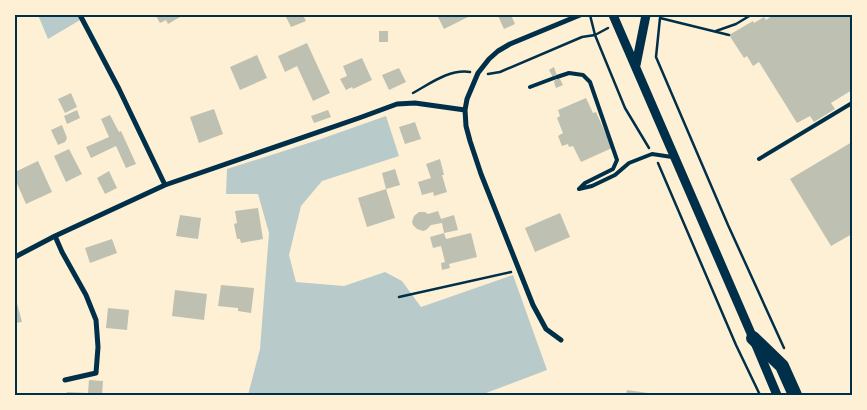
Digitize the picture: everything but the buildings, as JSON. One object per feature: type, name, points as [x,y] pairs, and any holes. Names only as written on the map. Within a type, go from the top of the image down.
[{"type":"highway","points":[[753,338],[782,366],[795,395]]},
{"type":"street","points":[[80,15],[165,185]]},
{"type":"street","points":[[561,340],[546,328],[533,305],[481,174],[466,126],[465,110],[469,92],[478,73],[498,51],[510,44],[580,15]]},
{"type":"street","points":[[636,65],[646,15]]},
{"type":"street","points":[[615,19],[777,395]]},
{"type":"street","points":[[15,257],[165,185],[397,104],[415,103],[465,110]]},
{"type":"street","points":[[56,236],[62,252],[86,295],[96,320],[98,347],[96,373],[65,380]]},
{"type":"lane","points":[[530,88],[569,73],[583,75],[590,82],[617,160],[613,169],[585,183],[579,189],[592,186],[615,175],[629,163],[652,154],[674,157]]},
{"type":"lane","points":[[759,159],[852,103]]},
{"type":"path","points":[[590,15],[595,35],[625,108],[664,176],[736,345],[760,395]]},
{"type":"path","points":[[715,32],[736,24],[751,15]]},
{"type":"path","points":[[729,35],[660,18],[656,57],[728,225],[785,350]]},
{"type":"path","points":[[401,104],[410,95],[447,74],[459,71],[488,74],[500,72],[582,37],[595,35],[615,19]]},
{"type":"path","points":[[399,297],[520,270]]},
{"type":"shaded area","points":[[38,15],[78,15],[80,20],[48,39]]},
{"type":"shaded area","points":[[386,116],[399,156],[322,181],[301,206],[289,255],[296,282],[344,286],[385,272],[402,281],[421,307],[513,275],[547,370],[486,393],[486,395],[248,395],[260,349],[269,233],[258,194],[226,194],[227,169]]}]
